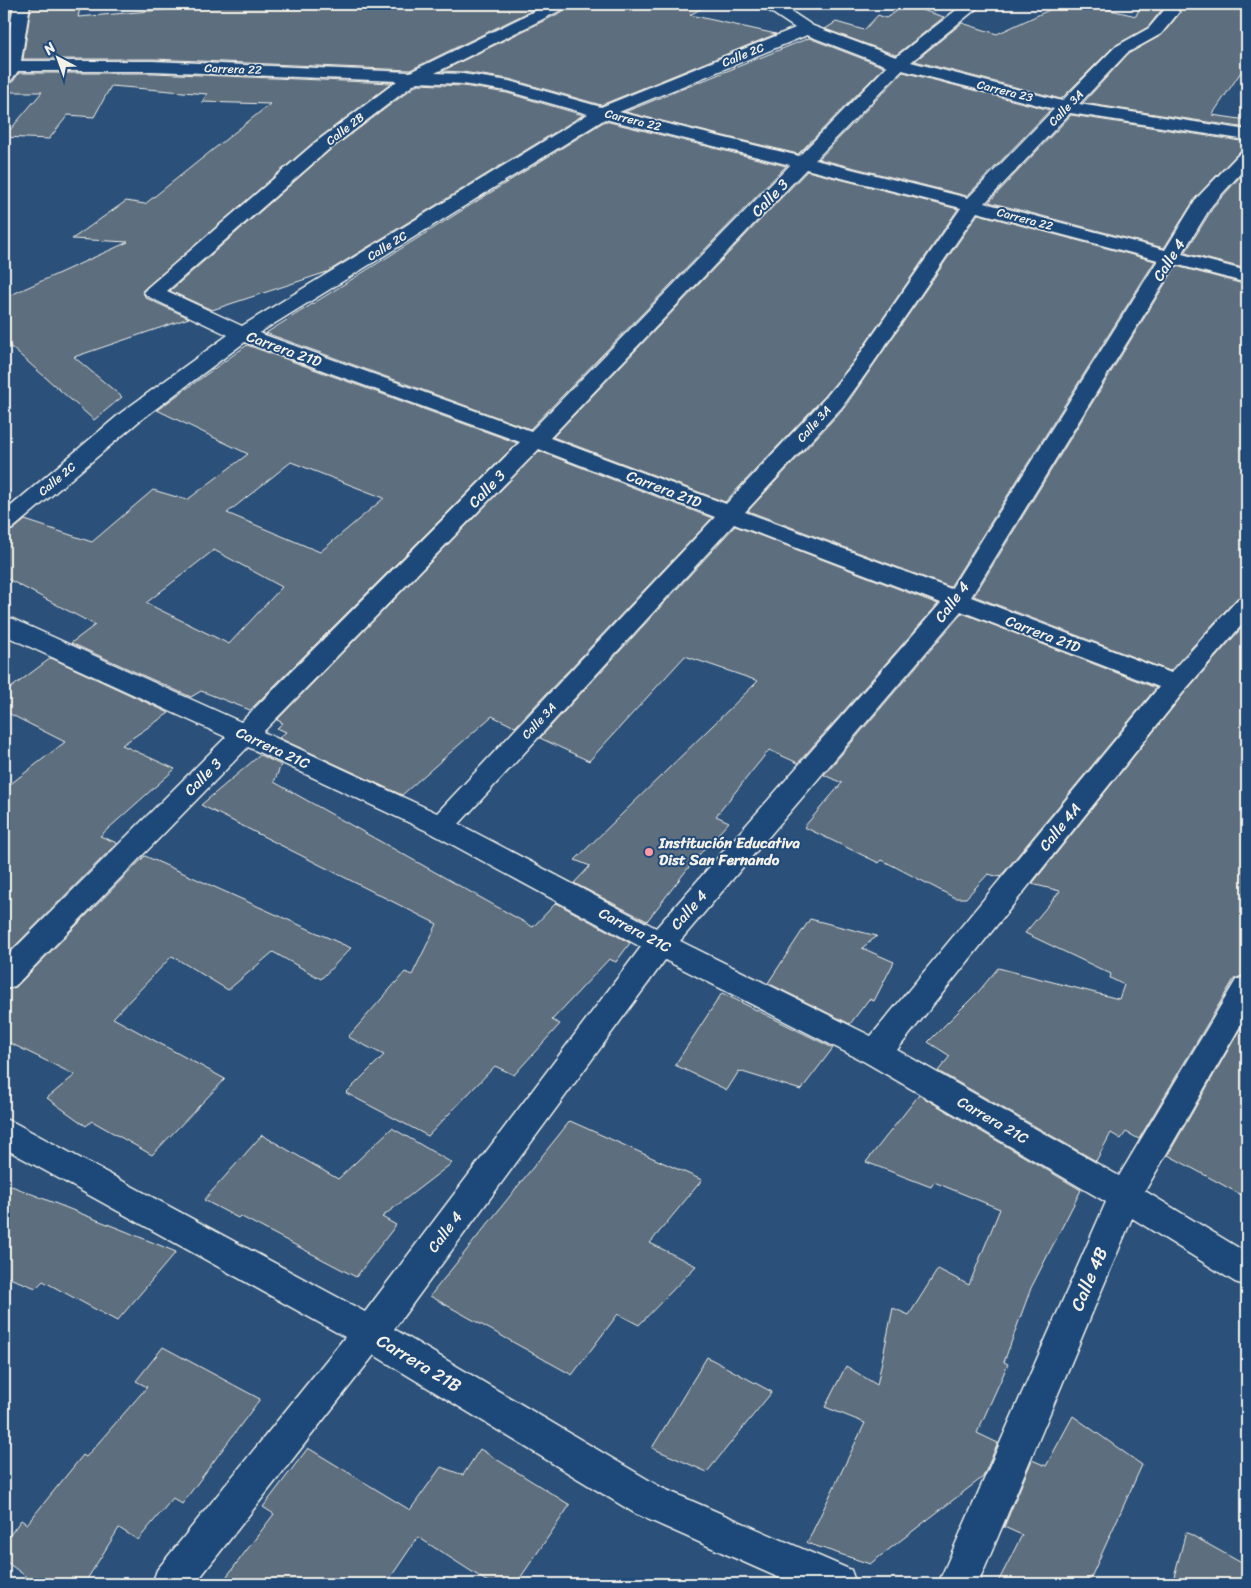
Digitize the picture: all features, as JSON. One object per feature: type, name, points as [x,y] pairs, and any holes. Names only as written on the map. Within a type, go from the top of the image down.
[{"type":"street","points":[[7,70],[22,4]]},
{"type":"street","name":"Calle 2B","points":[[154,292],[322,146],[413,77],[561,4]]},
{"type":"street","name":"Calle 3","points":[[4,978],[246,735],[535,440],[898,64],[974,4]]},
{"type":"street","name":"Carrera 23","points":[[772,5],[807,29],[898,64],[1066,107],[1247,135]]},
{"type":"street","name":"Calle 3A","points":[[441,826],[834,402],[860,368],[972,204],[1121,50],[1155,31],[1171,12]]},
{"type":"street","name":"Calle 2C","points":[[4,524],[130,417],[243,334],[602,113],[807,29]]},
{"type":"street","name":"Carrera 22","points":[[7,70],[154,66],[463,79],[509,86],[602,113],[972,204],[1247,277]]},
{"type":"street","name":"Calle 4","points":[[171,1584],[370,1333],[660,944],[956,600],[1204,202],[1247,156]]},
{"type":"street","name":"Carrera 21D","points":[[154,292],[243,334],[535,440],[1176,684]]},
{"type":"street","name":"Calle 4A","points":[[876,1053],[1176,684],[1247,604]]},
{"type":"street","name":"Carrera 21C","points":[[4,625],[441,826],[660,944],[876,1053],[1125,1196],[1247,1271]]},
{"type":"street","name":"Calle 4B","points":[[958,1584],[1125,1196],[1247,988]]},
{"type":"street","name":"Carrera 21B","points":[[4,1132],[370,1333],[649,1501],[837,1584]]},
{"type":"building","points":[[81,4],[78,17],[186,8],[184,4],[545,4],[410,70],[153,59],[23,59],[31,7]]},
{"type":"building","points":[[571,4],[709,4],[690,15],[776,34],[601,105],[509,79],[442,71],[568,9]]},
{"type":"building","points":[[1062,4],[1085,4],[1136,16],[1141,5],[1163,8],[1148,27],[1114,46],[1061,99],[915,61],[962,23],[997,34]]},
{"type":"building","points":[[1183,4],[1247,4],[1247,63],[1212,115],[1247,120],[1247,128],[1083,103],[1128,54],[1162,35],[1180,13],[1177,7]]},
{"type":"building","points":[[906,5],[944,17],[896,55],[825,29],[836,22],[864,30],[878,15],[886,18]]},
{"type":"building","points":[[11,8],[4,52],[4,9]]},
{"type":"building","points":[[809,38],[884,67],[798,154],[625,112]]},
{"type":"building","points":[[903,72],[1050,110],[967,196],[819,159]]},
{"type":"building","points":[[19,73],[153,73],[392,83],[315,141],[142,291],[146,298],[189,318],[74,357],[122,397],[94,420],[4,341],[4,298],[128,242],[72,239],[126,201],[145,204],[270,104],[202,102],[207,94],[111,86],[94,117],[68,115],[49,139],[4,137],[42,92],[4,92],[4,85],[12,83]]},
{"type":"building","points":[[418,84],[463,86],[507,93],[583,115],[327,272],[212,310],[170,291],[329,151]]},
{"type":"building","points":[[1071,115],[1247,142],[1247,149],[1240,151],[1196,197],[1164,248],[989,202]]},
{"type":"building","points":[[605,121],[786,166],[530,429],[266,333]]},
{"type":"building","points":[[1247,169],[1247,269],[1185,253],[1214,206]]},
{"type":"building","points":[[807,171],[958,209],[852,363],[825,396],[725,502],[553,437]]},
{"type":"building","points":[[978,214],[1155,261],[950,587],[748,511],[844,408]]},
{"type":"building","points":[[1176,266],[1247,285],[1247,594],[1237,598],[1170,671],[974,596]]},
{"type":"building","points":[[247,345],[517,443],[250,710],[201,691],[191,697],[71,643],[95,625],[4,577],[4,533],[13,530],[25,520],[92,542],[153,490],[187,500],[248,454],[157,410]],"holes":[[[291,462],[384,498],[320,552],[227,513]],[[214,550],[282,587],[229,644],[146,603]]]},
{"type":"building","points":[[539,451],[712,518],[515,727],[492,716],[402,795],[279,738],[286,732],[277,728],[283,723],[277,720]]},
{"type":"building","points":[[735,526],[938,604],[798,763],[769,750],[716,816],[729,822],[696,858],[647,921],[574,883],[590,866],[575,860],[758,681],[685,656],[589,761],[540,738]]},
{"type":"building","points":[[962,613],[1156,688],[1000,877],[988,874],[966,898],[955,898],[882,860],[879,863],[804,827],[842,783],[824,775]]},
{"type":"building","points":[[1247,622],[1247,974],[1234,979],[1139,1139],[1126,1132],[1121,1139],[1111,1133],[1096,1161],[938,1071],[950,1056],[928,1042],[979,991],[998,968],[1119,999],[1124,985],[1110,978],[1111,974],[1025,933],[1060,891],[1032,884],[1186,691]]},
{"type":"building","points":[[51,658],[169,713],[122,745],[175,769],[100,836],[117,843],[4,957],[4,789],[65,742],[4,711],[4,693]]},
{"type":"building","points":[[260,755],[281,765],[274,782],[533,927],[556,903],[630,943],[616,962],[609,959],[552,1020],[560,1024],[514,1075],[495,1066],[428,1136],[346,1093],[384,1055],[348,1037],[405,972],[412,975],[437,924],[201,805]]},
{"type":"building","points":[[145,856],[351,948],[321,979],[273,952],[228,990],[172,956],[113,1018],[225,1079],[152,1155],[92,1121],[86,1126],[47,1098],[75,1075],[4,1040],[4,991],[16,987]]},
{"type":"building","points":[[810,919],[877,936],[862,948],[894,962],[874,1001],[869,999],[850,1024],[768,983]]},
{"type":"building","points":[[722,993],[833,1048],[801,1090],[739,1071],[727,1090],[675,1065]]},
{"type":"building","points":[[1247,1017],[1247,1198],[1168,1155]]},
{"type":"building","points":[[919,1095],[1081,1190],[1031,1288],[1004,1362],[1008,1364],[977,1433],[998,1443],[983,1477],[870,1564],[807,1543],[865,1423],[825,1407],[846,1366],[877,1385],[893,1308],[909,1315],[938,1269],[969,1285],[1000,1209],[934,1182],[931,1187],[866,1162]]},
{"type":"building","points":[[570,1121],[702,1180],[650,1243],[696,1266],[639,1325],[618,1314],[572,1375],[430,1296]]},
{"type":"building","points":[[392,1128],[452,1163],[382,1217],[396,1225],[356,1277],[240,1216],[238,1218],[204,1200],[262,1135],[338,1179]]},
{"type":"building","points":[[4,1183],[176,1252],[117,1321],[43,1281],[36,1288],[4,1276]]},
{"type":"building","points":[[163,1347],[260,1399],[182,1504],[173,1498],[138,1540],[119,1528],[84,1584],[36,1584],[4,1560],[4,1543],[21,1520],[27,1524],[83,1455],[86,1457],[147,1387],[136,1381]]},
{"type":"building","points":[[707,1357],[772,1392],[707,1472],[652,1448]]},
{"type":"building","points":[[1073,1416],[1142,1465],[1088,1584],[997,1584],[1022,1535],[1004,1527],[1032,1460],[1046,1466]]},
{"type":"building","points":[[308,1448],[410,1510],[441,1467],[463,1475],[480,1449],[570,1505],[516,1584],[491,1584],[418,1537],[386,1584],[221,1584],[274,1514],[263,1507]]},
{"type":"building","points":[[1186,1532],[1247,1566],[1247,1584],[1172,1584]]},
{"type":"place","name":"Institución Educativa Dist San Fernando","points":[[649,852]]}]
